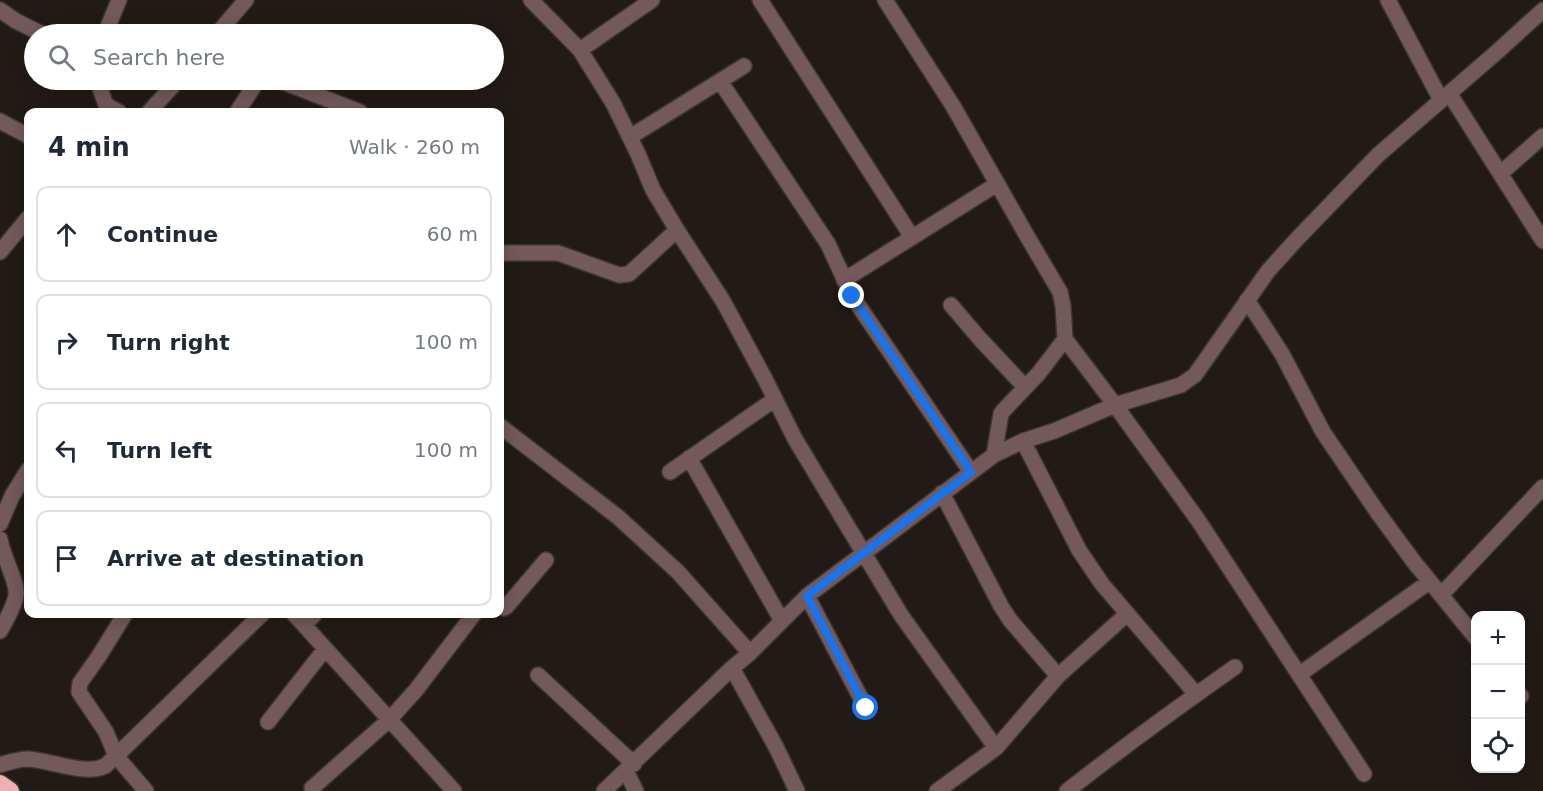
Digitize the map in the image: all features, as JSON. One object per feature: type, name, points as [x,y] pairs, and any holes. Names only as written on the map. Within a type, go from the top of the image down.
[{"type":"highway","points":[[0,784],[10,791]]},
{"type":"street","points":[[109,24],[119,0]]},
{"type":"street","points":[[226,24],[246,0]]},
{"type":"street","points":[[531,0],[580,50],[613,103],[654,190],[723,301],[795,439],[902,615],[996,748]]},
{"type":"street","points":[[580,50],[652,0]]},
{"type":"street","points":[[760,0],[912,237]]},
{"type":"street","points":[[885,0],[953,106],[1060,292],[1065,339],[1198,520],[1364,774]]},
{"type":"street","points":[[1388,0],[1445,96],[1501,173],[1543,241]]},
{"type":"street","points":[[0,10],[24,24]]},
{"type":"street","points":[[604,791],[807,596],[994,455],[1023,441],[1054,431],[1115,405],[1181,385],[1195,375],[1275,263],[1369,163],[1543,10]]},
{"type":"street","points":[[630,137],[744,66]]},
{"type":"street","points":[[720,81],[828,244],[852,296],[971,472]]},
{"type":"street","points":[[101,90],[108,108]]},
{"type":"street","points":[[153,108],[169,90]]},
{"type":"street","points":[[240,108],[251,90]]},
{"type":"street","points":[[304,90],[350,108]]},
{"type":"street","points":[[0,121],[24,134]]},
{"type":"street","points":[[1501,173],[1543,136]]},
{"type":"street","points":[[844,280],[997,184]]},
{"type":"street","points":[[0,252],[24,223]]},
{"type":"street","points":[[504,253],[558,253],[619,275],[625,275],[629,274],[677,230]]},
{"type":"street","points":[[1247,300],[1282,354],[1323,432],[1378,513],[1429,582],[1471,633]]},
{"type":"street","points":[[951,304],[1025,387]]},
{"type":"street","points":[[994,455],[1001,414],[1039,373],[1065,339]]},
{"type":"street","points":[[670,472],[775,399]]},
{"type":"street","points":[[504,429],[618,518],[678,572],[750,653]]},
{"type":"street","points":[[1023,441],[1079,550],[1102,584],[1196,694]]},
{"type":"street","points":[[689,458],[782,621]]},
{"type":"street","points":[[0,524],[12,496],[24,476]]},
{"type":"street","points":[[1442,595],[1543,487]]},
{"type":"street","points":[[942,493],[1001,606],[1010,620],[1058,676]]},
{"type":"street","points":[[0,539],[1,549],[17,592],[0,631]]},
{"type":"street","points":[[504,608],[546,560]]},
{"type":"street","points":[[1300,674],[1429,582]]},
{"type":"street","points":[[807,596],[866,708]]},
{"type":"street","points":[[937,791],[956,786],[996,748],[1058,676],[1127,614]]},
{"type":"street","points":[[122,618],[80,683],[79,692],[106,732],[116,756],[146,791]]},
{"type":"street","points":[[0,765],[13,760],[28,759],[81,768],[94,769],[104,766],[258,618]]},
{"type":"street","points":[[298,618],[454,791]]},
{"type":"street","points":[[304,625],[311,618]]},
{"type":"street","points":[[312,788],[389,720],[428,675],[471,618]]},
{"type":"street","points":[[268,722],[325,649]]},
{"type":"street","points":[[1067,791],[1122,747],[1235,667]]},
{"type":"street","points":[[732,668],[776,747],[797,791]]},
{"type":"street","points":[[538,675],[630,767],[636,791]]},
{"type":"route","points":[[852,296],[971,472],[807,596],[866,708]]}]
